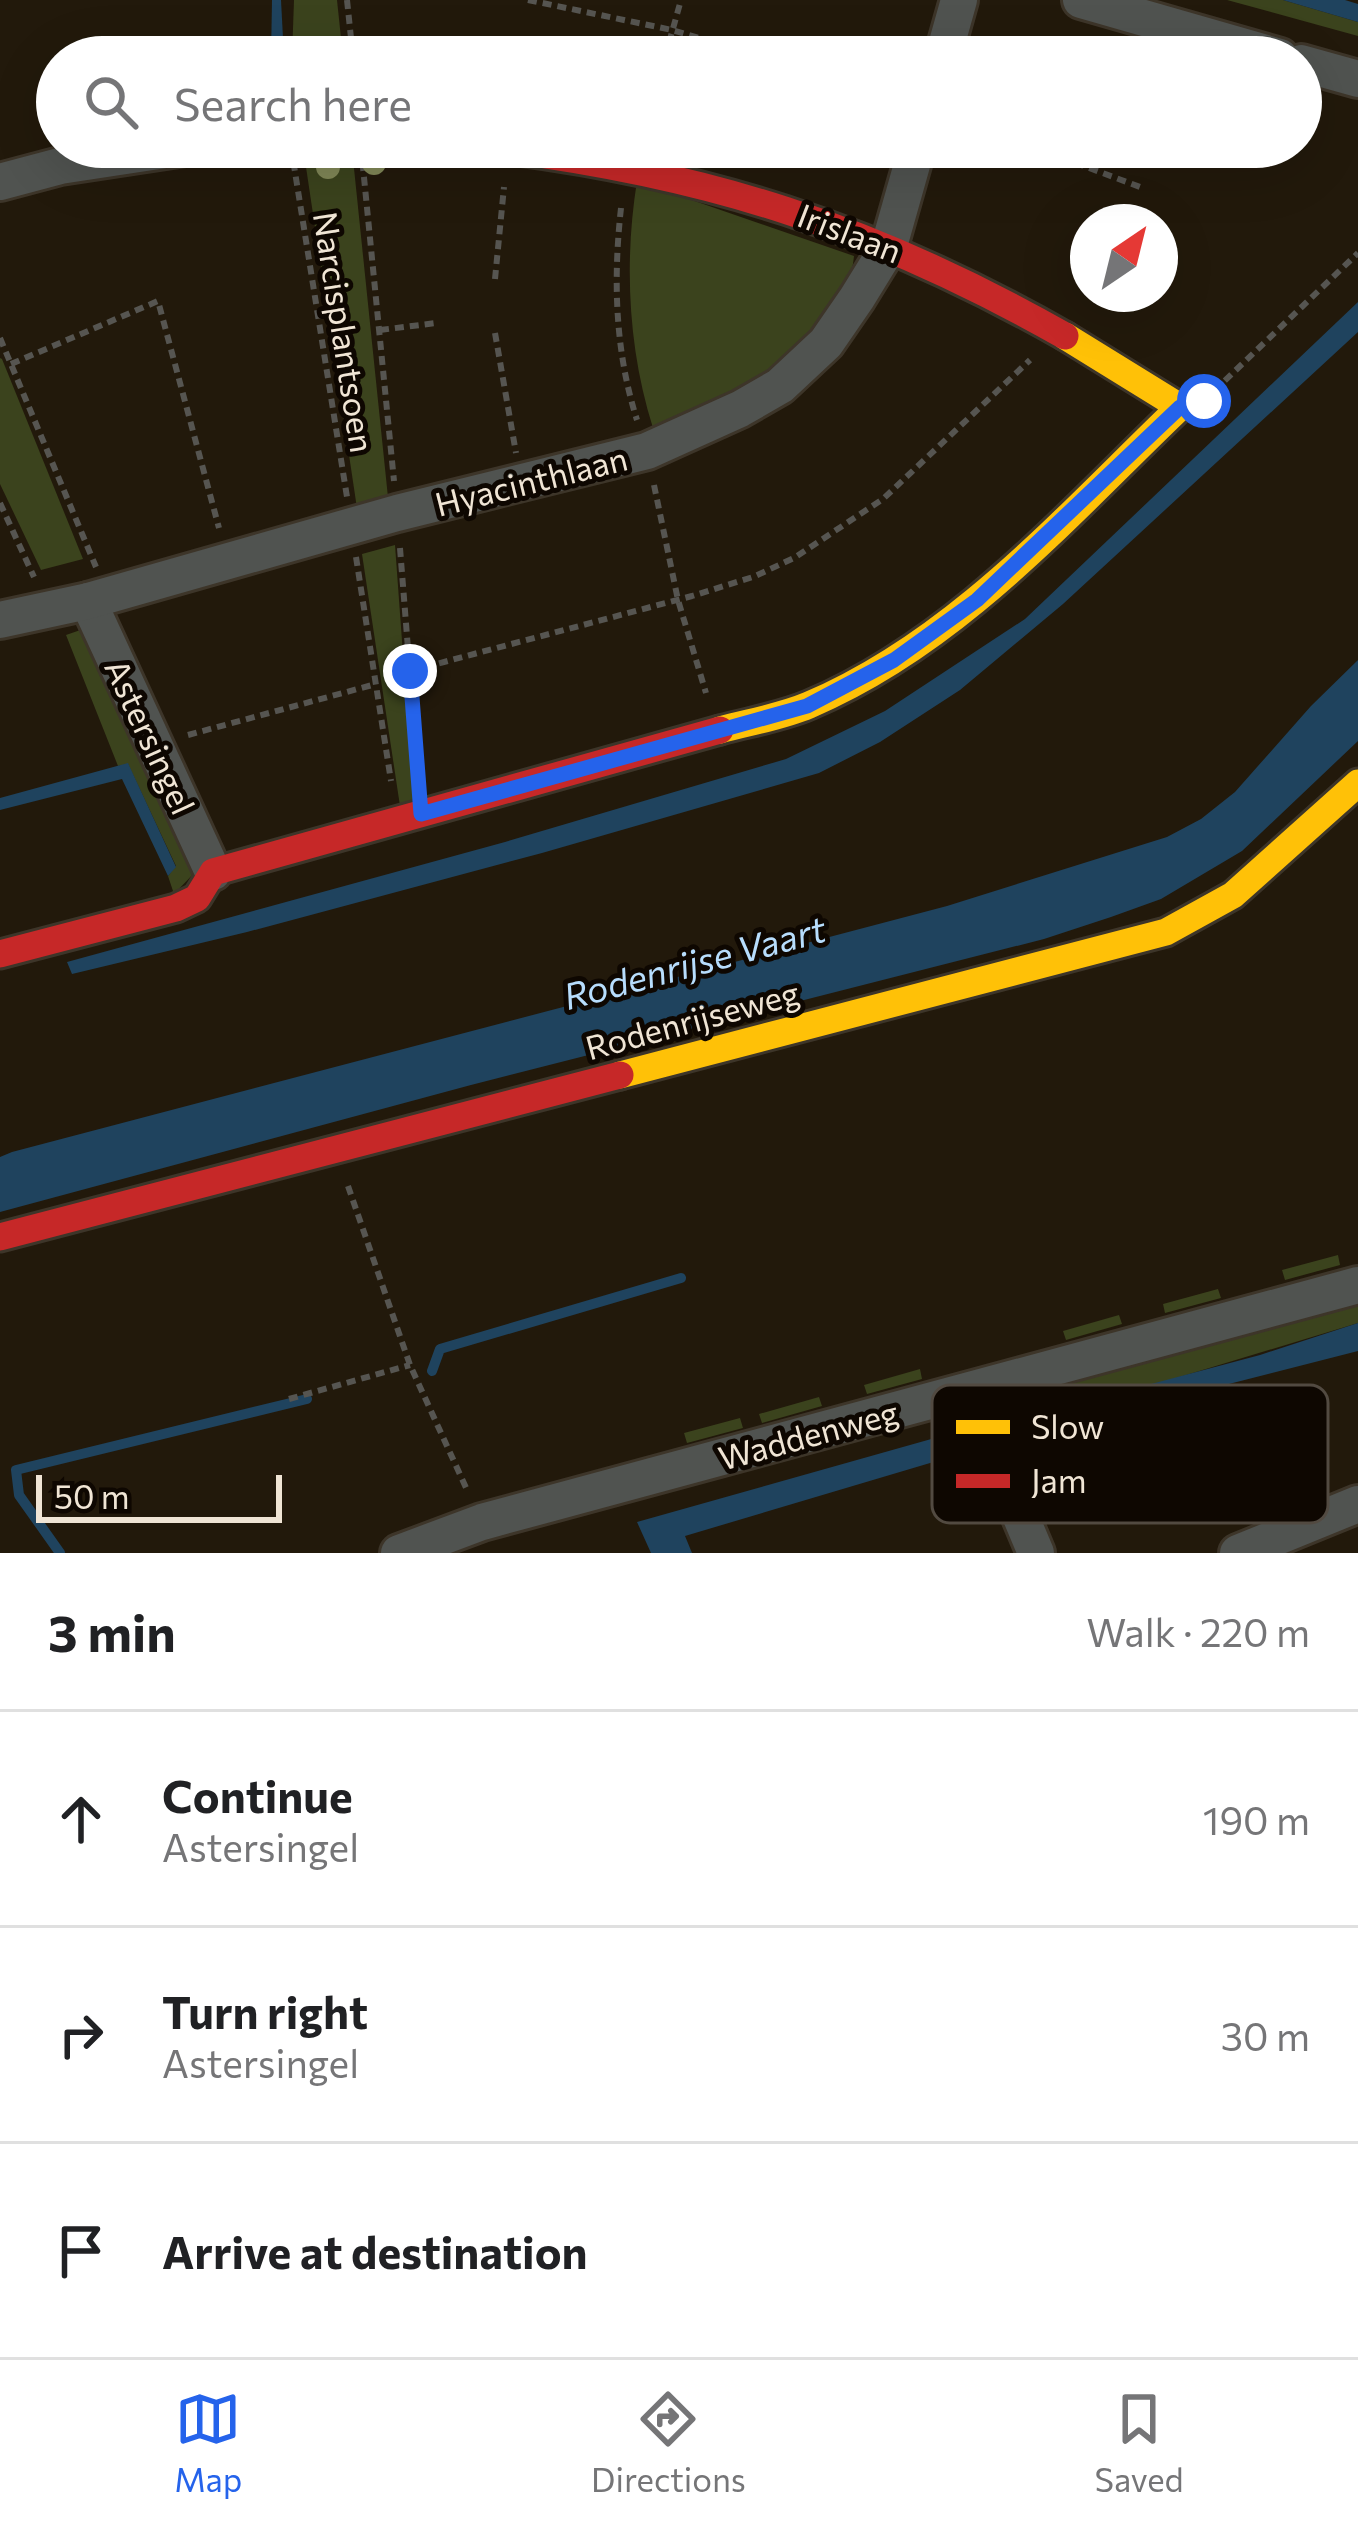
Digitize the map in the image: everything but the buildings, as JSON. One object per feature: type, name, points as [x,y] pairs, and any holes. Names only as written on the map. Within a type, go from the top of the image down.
[{"type":"street","points":[[949,36],[959,0]]},
{"type":"street","points":[[1081,0],[1207,36]]},
{"type":"street","points":[[1322,69],[1358,80]]},
{"type":"street","points":[[0,182],[52,168]]},
{"type":"street","name":"Irislaan","points":[[641,168],[845,226],[910,254],[1059,331],[1180,407]]},
{"type":"street","name":"Hyacinthlaan","points":[[0,620],[647,451],[740,409],[780,386],[826,343],[889,246],[911,168]]},
{"type":"street","points":[[0,954],[176,908],[197,898],[213,872],[807,706],[894,660],[977,600],[1180,407]]},
{"type":"street","name":"Astersingel","points":[[98,598],[155,745],[213,872]]},
{"type":"street","name":"Rodenrijseweg","points":[[0,1237],[1166,932],[1233,895],[1358,783]]},
{"type":"street","name":"Waddenweg","points":[[990,1385],[1358,1285]]},
{"type":"street","name":"Waddenweg","points":[[423,1549],[482,1522],[932,1401]]},
{"type":"street","points":[[1328,1516],[1358,1504]]},
{"type":"street","points":[[1023,1523],[1036,1553]]},
{"type":"street","points":[[1238,1553],[1311,1523]]},
{"type":"path","points":[[347,0],[350,36]]},
{"type":"path","points":[[528,0],[692,36]]},
{"type":"path","points":[[670,36],[681,0]]},
{"type":"path","name":"Narcisplantsoen","points":[[294,168],[351,526]]},
{"type":"path","name":"Narcisplantsoen","points":[[364,168],[398,513]]},
{"type":"path","points":[[495,279],[505,168]]},
{"type":"path","points":[[1089,168],[1139,187]]},
{"type":"path","points":[[1180,407],[1204,401],[1358,253]]},
{"type":"path","points":[[10,364],[158,301],[227,561]]},
{"type":"path","points":[[380,330],[436,323]]},
{"type":"path","points":[[410,671],[692,596],[753,578],[794,558],[883,500],[1059,331]]},
{"type":"path","points":[[495,333],[521,482]]},
{"type":"path","points":[[0,338],[98,598]]},
{"type":"path","points":[[0,503],[48,607]]},
{"type":"path","points":[[398,513],[410,671],[409,817]]},
{"type":"path","points":[[351,526],[376,683],[409,817]]},
{"type":"path","points":[[155,745],[376,683]]},
{"type":"path","points":[[335,1148],[410,1365],[482,1522]]},
{"type":"path","points":[[289,1399],[410,1365]]},
{"type":"green space","points":[[294,0],[337,0],[341,36],[293,36]]},
{"type":"green space","points":[[1227,0],[1283,0],[1358,22],[1358,36]]},
{"type":"green space","points":[[306,168],[354,168],[389,507],[358,515]]},
{"type":"green space","points":[[637,181],[854,256],[834,305],[791,353],[712,407],[653,428],[638,367],[631,305],[630,243]]},
{"type":"green space","points":[[0,358],[83,559],[41,570],[0,484]]},
{"type":"green space","points":[[395,545],[414,805],[400,806],[362,554]]},
{"type":"green space","points":[[89,627],[201,866],[174,894],[168,876],[176,866],[128,764],[118,766],[66,635]]},
{"type":"green space","points":[[1338,1255],[1340,1265],[1285,1280],[1282,1270]]},
{"type":"green space","points":[[1218,1289],[1221,1298],[1165,1313],[1163,1304]]},
{"type":"green space","points":[[1358,1298],[1358,1323],[1153,1385],[1036,1385]]},
{"type":"green space","points":[[1119,1315],[1122,1324],[1066,1340],[1063,1331]]},
{"type":"green space","points":[[920,1369],[922,1379],[867,1394],[864,1385]]},
{"type":"green space","points":[[819,1397],[822,1406],[762,1423],[759,1414]]},
{"type":"green space","points":[[740,1418],[743,1428],[687,1443],[684,1433]]},
{"type":"water","points":[[272,0],[281,0],[283,36],[271,36]]},
{"type":"water","points":[[1283,0],[1345,0],[1358,4],[1358,22]]},
{"type":"water","points":[[1358,302],[1358,332],[1063,604],[960,690],[880,742],[819,773],[542,853],[72,974],[67,962],[786,759],[885,711],[1025,619]]},
{"type":"water","points":[[1358,660],[1358,741],[1242,851],[1161,899],[1044,939],[471,1085],[0,1212],[0,1157],[12,1152],[947,906],[1167,837],[1201,819],[1235,792]]},
{"type":"water","points":[[128,763],[176,867],[168,876],[122,779],[0,810],[0,798]]},
{"type":"water","points":[[1358,1323],[1358,1351],[1225,1385],[1147,1385]]},
{"type":"water","points":[[932,1439],[932,1462],[685,1536],[692,1553],[651,1553],[637,1522]]},
{"type":"waterway","points":[[432,1371],[440,1349],[681,1278]]},
{"type":"waterway","points":[[60,1553],[19,1495],[16,1470],[307,1399]]},
{"type":"traffic: slow","points":[[720,730],[809,705],[913,647],[1052,533],[1180,407],[1065,336]]},
{"type":"traffic: slow","points":[[620,1075],[1166,932],[1233,895],[1358,783]]},
{"type":"traffic: jam","points":[[621,168],[715,189],[855,235],[924,264],[1065,336]]},
{"type":"traffic: jam","points":[[0,954],[176,908],[197,898],[213,872],[720,730]]},
{"type":"traffic: jam","points":[[0,1237],[620,1075]]},
{"type":"route","points":[[410,671],[421,814],[807,706],[894,660],[977,600],[1180,407],[1204,401]]},
{"type":"water label","name":"Rodenrijse Vaart","points":[[694,961]]}]
